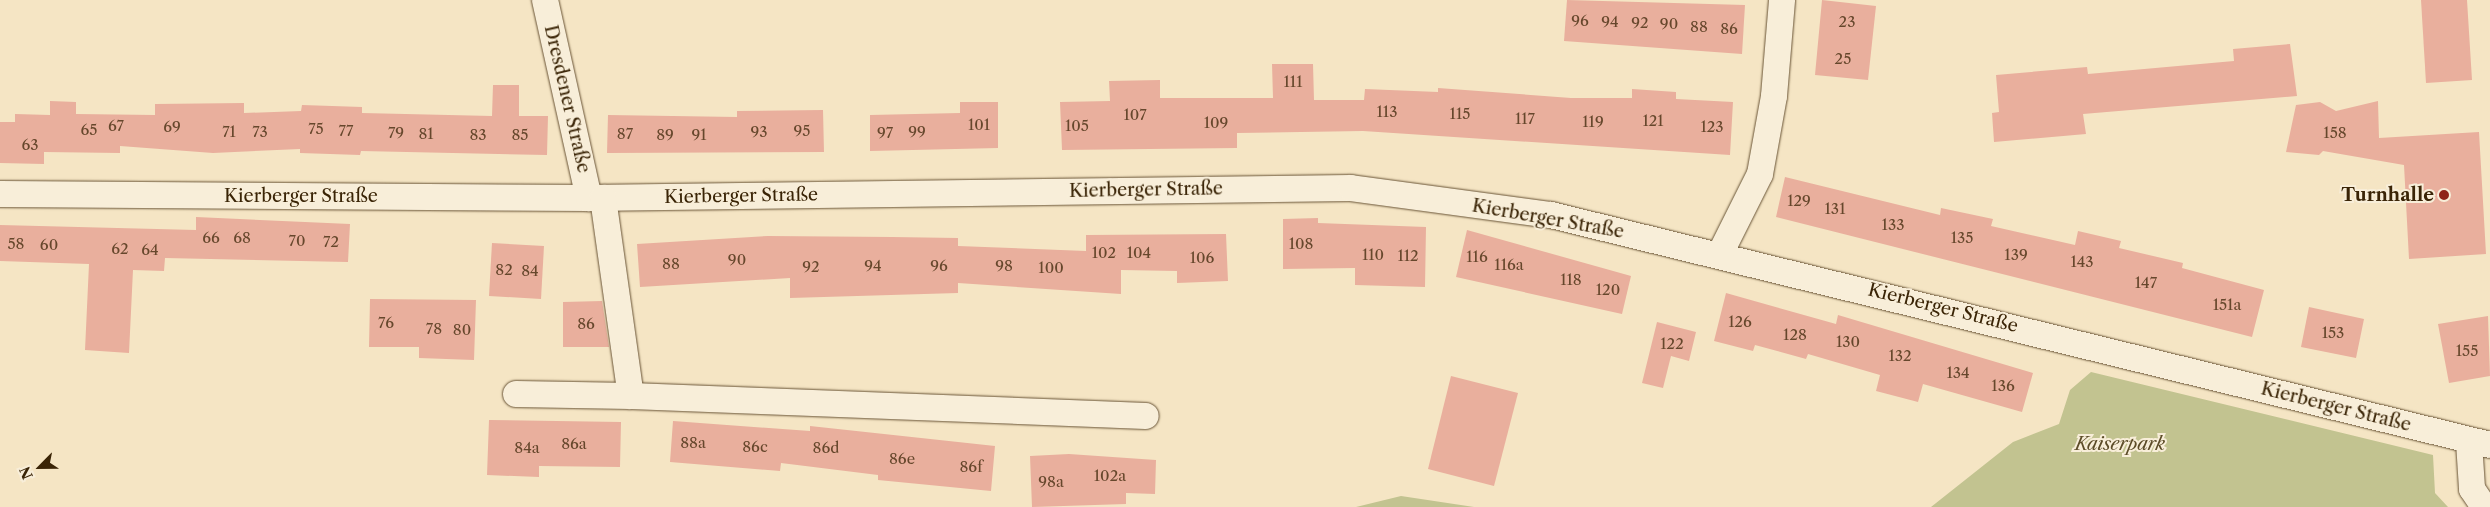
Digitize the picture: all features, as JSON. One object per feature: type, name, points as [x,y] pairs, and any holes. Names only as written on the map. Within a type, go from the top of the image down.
[{"type":"street","name":"Dresdener Straße","points":[[545,0],[596,198]]},
{"type":"street","points":[[1720,254],[1760,174],[1774,96],[1782,0]]},
{"type":"street","name":"Kierberger Straße","points":[[0,194],[596,198],[1351,188],[1551,215],[1720,254],[2480,443],[2472,489],[2484,507]]},
{"type":"street","points":[[596,198],[631,396]]},
{"type":"street","points":[[516,394],[631,396],[1146,416]]},
{"type":"green space","name":"Kaiserpark","points":[[2091,372],[2433,455],[2435,493],[2448,507],[1931,507],[2013,442],[2059,424],[2070,390]]},
{"type":"green space","points":[[1401,496],[1474,507],[1356,507]]},
{"type":"building","points":[[1567,0],[1745,5],[1742,54],[1564,41]]},
{"type":"building","points":[[1822,0],[1876,6],[1868,80],[1815,75]]},
{"type":"building","points":[[2421,0],[2467,0],[2472,80],[2426,83]]},
{"type":"building","points":[[2290,44],[2297,96],[2083,114],[2086,134],[1994,142],[1992,113],[1999,112],[1996,75],[2087,67],[2088,74],[2234,61],[2233,49]]},
{"type":"building","points":[[1272,64],[1313,64],[1314,100],[1364,100],[1365,89],[1438,92],[1438,88],[1571,98],[1632,98],[1632,89],[1676,92],[1676,99],[1733,102],[1730,155],[1363,131],[1237,133],[1237,148],[1062,150],[1060,102],[1110,101],[1109,81],[1160,80],[1160,98],[1273,98]]},
{"type":"building","points":[[493,85],[519,85],[519,116],[548,116],[547,155],[361,151],[360,155],[300,153],[300,149],[213,153],[120,146],[120,153],[44,152],[44,164],[0,163],[0,122],[15,122],[15,114],[50,115],[50,101],[76,102],[76,114],[155,115],[155,104],[244,103],[244,113],[301,111],[302,105],[362,107],[362,113],[492,116]]},
{"type":"building","name":"Turnhalle","points":[[2378,101],[2379,138],[2479,132],[2486,254],[2409,259],[2404,165],[2323,151],[2319,155],[2286,152],[2296,105],[2320,102],[2336,111]]},
{"type":"building","points":[[960,102],[998,102],[998,148],[870,151],[870,115],[960,113]]},
{"type":"building","points":[[823,110],[824,152],[607,153],[608,115],[737,117],[737,111]]},
{"type":"building","points":[[1785,177],[1940,215],[1941,208],[1993,219],[1991,226],[2075,245],[2078,231],[2121,241],[2119,248],[2183,263],[2182,268],[2264,290],[2252,337],[1776,217]]},
{"type":"building","points":[[196,217],[350,224],[348,262],[165,258],[164,271],[133,270],[129,353],[85,350],[89,264],[0,261],[0,225],[196,230]]},
{"type":"building","points":[[1318,218],[1318,223],[1426,227],[1425,287],[1355,285],[1355,268],[1283,269],[1283,219]]},
{"type":"building","points":[[1467,230],[1631,276],[1622,314],[1456,277]]},
{"type":"building","points":[[1226,234],[1228,281],[1177,283],[1177,271],[1121,270],[1121,294],[958,283],[958,293],[790,298],[790,278],[640,287],[637,244],[768,236],[958,238],[958,246],[1086,251],[1086,235]]},
{"type":"building","points":[[492,243],[544,246],[541,299],[489,296]]},
{"type":"building","points":[[1726,293],[1836,324],[1838,315],[2033,373],[2022,412],[1923,384],[1918,402],[1876,391],[1880,375],[1808,354],[1806,359],[1755,345],[1753,351],[1714,341]]},
{"type":"building","points":[[370,299],[476,300],[474,360],[419,358],[419,347],[369,347]]},
{"type":"building","points":[[602,301],[609,347],[563,347],[563,302]]},
{"type":"building","points":[[2309,307],[2364,319],[2356,358],[2301,347]]},
{"type":"building","points":[[2488,316],[2490,376],[2449,383],[2438,324]]},
{"type":"building","points":[[1657,322],[1696,332],[1689,361],[1671,356],[1663,388],[1642,383]]},
{"type":"building","points":[[1451,376],[1518,393],[1494,486],[1428,469]]},
{"type":"building","points":[[489,420],[621,422],[620,467],[539,466],[539,477],[487,475]]},
{"type":"building","points":[[673,421],[810,431],[810,426],[995,446],[991,491],[878,480],[878,475],[781,463],[780,471],[670,462]]},
{"type":"building","points":[[1069,454],[1156,460],[1155,494],[1126,493],[1126,504],[1032,507],[1030,456]]},
{"type":"place","name":"Turnhalle","points":[[2444,195]]}]
